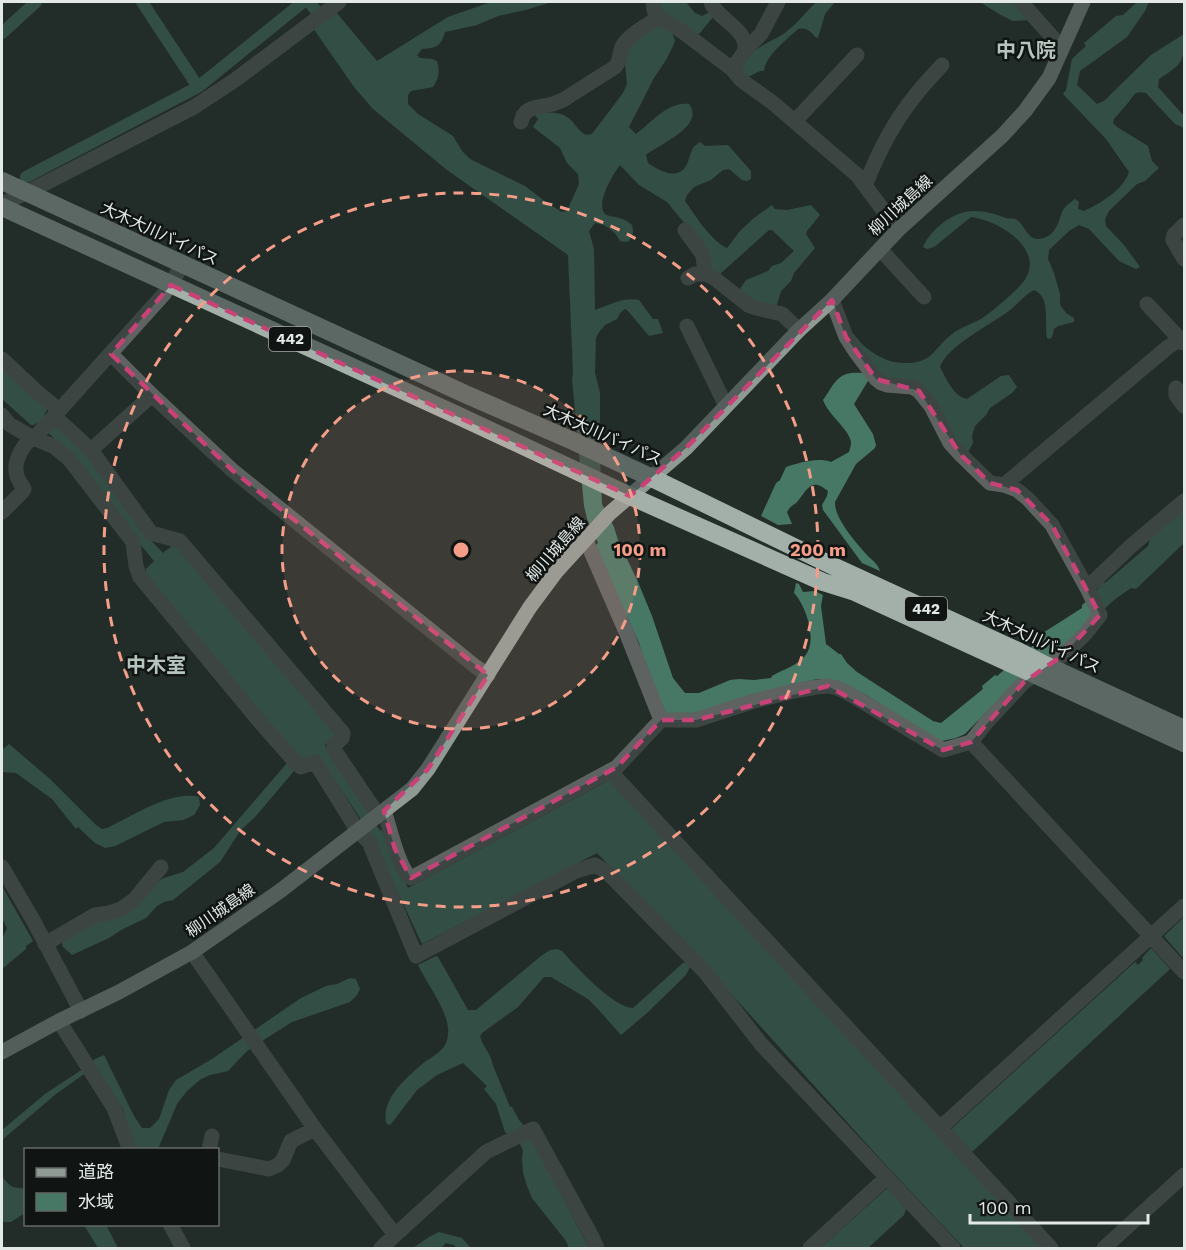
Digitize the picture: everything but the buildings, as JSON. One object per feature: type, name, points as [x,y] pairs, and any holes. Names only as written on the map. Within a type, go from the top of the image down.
[{"type":"highway","name":"大木大川バイパス","points":[[2,181],[465,394],[602,454],[755,527],[1185,743]]},
{"type":"highway","name":"大木大川バイパス","points":[[2,205],[630,496],[823,582],[855,592],[1014,657]]},
{"type":"highway","name":"大木大川バイパス","points":[[1040,670],[1185,729]]},
{"type":"main road","name":"柳川城島線","points":[[2,1052],[192,952],[280,891],[412,789],[421,779],[530,607],[556,572],[610,513],[686,448],[898,230],[1010,128],[1049,78],[1083,2]]},
{"type":"street","points":[[653,2],[654,10],[659,17],[732,69],[741,81],[773,102],[857,175],[898,230]]},
{"type":"street","points":[[711,2],[713,8],[739,32],[745,44],[745,50]]},
{"type":"street","points":[[732,69],[745,50],[761,34],[778,2]]},
{"type":"street","points":[[1021,2],[1062,48]]},
{"type":"street","points":[[2,205],[194,107],[235,80],[336,3]]},
{"type":"street","points":[[521,122],[523,116],[532,108],[563,100],[618,65],[622,46],[627,40],[659,17]]},
{"type":"street","points":[[795,121],[857,56]]},
{"type":"street","points":[[866,186],[876,158],[903,111],[942,65]]},
{"type":"street","points":[[1185,225],[1174,235],[1173,240],[1185,259]]},
{"type":"street","points":[[685,230],[703,255],[705,273]]},
{"type":"street","points":[[880,249],[924,297]]},
{"type":"street","points":[[2,512],[24,489],[16,474],[17,461],[31,437],[38,434],[164,294],[183,264]]},
{"type":"street","points":[[688,278],[695,274],[705,273],[748,305],[782,314],[799,330]]},
{"type":"street","points":[[2,359],[36,391],[90,450],[151,533],[180,541],[343,733],[342,738],[334,745],[334,751],[379,815],[406,875],[411,878],[617,767],[661,720],[696,720],[754,701],[794,691],[828,686],[848,693],[943,750],[971,742],[1024,682],[1062,656],[1085,634],[1100,615],[1052,525],[1017,490],[990,483],[950,443],[931,406],[919,391],[912,387],[887,385],[876,379],[846,337],[831,300]]},
{"type":"street","points":[[1004,485],[1168,347],[1183,343],[1148,304]]},
{"type":"street","points":[[687,326],[726,406]]},
{"type":"street","points":[[111,354],[232,470],[476,668],[488,675]]},
{"type":"street","points":[[1176,388],[1176,395],[1185,405]]},
{"type":"street","points":[[90,450],[152,394]]},
{"type":"street","points":[[2,415],[9,424],[53,446],[69,459],[133,542],[140,577],[297,764],[302,767],[315,762],[369,842],[416,956],[576,872],[595,865],[600,867],[705,972],[761,1044],[953,1248]]},
{"type":"street","points":[[1088,591],[1131,546],[1185,501]]},
{"type":"street","points":[[588,537],[661,720]]},
{"type":"street","points":[[971,742],[1185,972]]},
{"type":"street","points":[[610,771],[1051,1248]]},
{"type":"street","points":[[2,867],[81,1011]]},
{"type":"street","points":[[45,944],[95,915],[109,914],[121,909],[135,899],[161,867]]},
{"type":"street","points":[[940,1128],[1185,906]]},
{"type":"street","points":[[192,952],[315,1129],[395,1235]]},
{"type":"street","points":[[59,1021],[114,1108],[130,1148]]},
{"type":"street","points":[[219,1159],[268,1169],[283,1161],[291,1141],[315,1129]]},
{"type":"street","points":[[381,1248],[486,1152],[533,1129],[597,1248]]},
{"type":"street","points":[[1104,1248],[1185,1175]]},
{"type":"street","points":[[810,1248],[886,1178]]},
{"type":"street","points":[[171,1226],[183,1248]]},
{"type":"highlighted area","points":[[171,285],[630,496],[686,448],[832,300],[846,337],[876,379],[919,391],[960,454],[990,483],[1017,490],[1052,525],[1100,615],[1062,656],[1024,682],[971,742],[943,750],[828,686],[696,720],[661,720],[617,767],[411,878],[395,849],[384,811],[428,769],[488,675],[232,470],[111,354]]},
{"type":"water","points":[[491,2],[552,2],[498,16],[477,25],[445,32],[438,45],[422,49],[417,55],[420,58],[437,61],[438,75],[435,84],[433,87],[411,91],[408,95],[408,104],[418,114],[453,136],[470,159],[525,186],[562,212],[567,211],[579,184],[578,174],[567,163],[560,148],[533,127],[538,119],[534,114],[559,113],[568,117],[586,135],[592,134],[623,93],[627,84],[624,53],[659,2],[686,2],[695,13],[702,16],[710,12],[714,16],[699,34],[671,30],[675,41],[673,46],[629,127],[636,134],[667,109],[681,104],[689,104],[693,112],[686,127],[646,155],[648,163],[667,173],[678,173],[686,166],[692,150],[700,142],[705,146],[728,145],[751,171],[751,179],[742,180],[729,169],[723,170],[711,180],[694,187],[685,201],[709,234],[727,248],[740,231],[772,205],[775,209],[787,210],[811,205],[820,215],[806,234],[815,248],[781,291],[776,308],[764,306],[738,292],[746,280],[768,271],[794,251],[772,230],[769,230],[720,274],[709,271],[700,242],[667,202],[639,185],[620,165],[606,189],[602,209],[605,214],[623,219],[632,225],[631,237],[629,241],[620,241],[610,229],[595,223],[589,231],[594,249],[595,310],[622,301],[639,300],[653,319],[658,319],[663,333],[649,336],[625,309],[617,319],[605,325],[596,338],[595,373],[600,393],[602,504],[652,616],[673,678],[685,693],[699,693],[730,680],[771,678],[802,659],[809,649],[810,632],[803,606],[794,593],[796,583],[803,592],[815,591],[823,595],[821,606],[826,644],[841,654],[857,672],[933,721],[941,723],[983,689],[982,686],[995,675],[997,676],[1036,643],[1038,636],[1082,608],[1082,605],[1103,582],[1105,583],[1148,546],[1153,530],[1184,504],[1184,543],[1136,589],[1131,588],[1114,600],[1068,642],[1001,697],[965,734],[956,738],[942,741],[932,738],[866,695],[830,679],[817,679],[761,693],[694,714],[666,713],[652,689],[639,643],[595,546],[598,543],[584,506],[572,379],[568,255],[447,170],[373,109],[354,87],[313,28],[335,11],[377,61],[448,17]]},
{"type":"water","points":[[816,2],[835,2],[825,14],[818,38],[808,30],[798,29],[772,54],[764,71],[748,77],[742,72],[746,58],[751,53],[790,29]]},
{"type":"water","points":[[980,2],[1014,2],[1031,20],[1013,21]]},
{"type":"water","points":[[1137,2],[1149,2],[1127,37],[1080,71],[1077,85],[1097,104],[1104,101],[1151,55],[1184,34],[1181,61],[1159,79],[1158,87],[1184,116],[1184,128],[1175,124],[1146,93],[1142,92],[1134,94],[1113,123],[1148,146],[1152,161],[1159,168],[1145,181],[1137,184],[1109,211],[1105,219],[1106,226],[1140,267],[1136,269],[1119,261],[1089,229],[1079,225],[1049,250],[1048,259],[1060,294],[1060,305],[1074,318],[1074,322],[1058,326],[1054,329],[1052,337],[1047,338],[1045,304],[1043,298],[1034,290],[1009,311],[970,336],[944,359],[940,367],[950,386],[967,399],[1001,376],[1009,375],[1017,387],[990,408],[975,426],[972,436],[973,443],[967,454],[956,441],[932,397],[876,374],[868,381],[854,404],[873,434],[876,445],[856,464],[835,502],[838,516],[847,530],[863,551],[877,564],[880,571],[862,563],[823,510],[822,505],[828,491],[822,487],[813,485],[790,508],[787,512],[792,524],[778,525],[761,516],[786,467],[814,460],[831,462],[849,452],[851,442],[849,437],[823,400],[838,379],[847,374],[862,373],[868,364],[846,328],[866,348],[886,360],[897,363],[921,361],[932,354],[955,332],[991,312],[1025,280],[1030,266],[1026,250],[1019,241],[997,225],[971,217],[934,247],[927,249],[923,247],[937,228],[958,214],[978,211],[1015,219],[1035,239],[1044,238],[1052,233],[1063,210],[1075,199],[1079,202],[1078,209],[1084,211],[1104,200],[1122,184],[1129,172],[1106,139],[1063,94],[1066,90],[1072,59],[1086,46],[1084,43]]},
{"type":"water","points":[[2,369],[48,409],[44,415],[85,451],[144,533],[163,553],[172,546],[177,547],[334,732],[334,736],[325,745],[382,831],[408,888],[609,780],[1042,1248],[964,1248],[697,956],[597,853],[422,944],[370,833],[318,755],[302,761],[146,575],[146,569],[154,561],[73,455],[37,423],[31,425],[2,399]]},
{"type":"water","points":[[9,744],[50,779],[102,829],[152,805],[176,797],[199,797],[200,805],[194,815],[183,820],[164,822],[115,846],[105,848],[95,843],[78,827],[76,829],[52,799],[16,773],[2,772],[2,750]]},
{"type":"water","points":[[287,763],[294,771],[256,816],[240,831],[220,862],[173,900],[157,906],[146,918],[72,955],[63,947],[62,943],[66,939],[164,878],[183,872],[214,848]]},
{"type":"water","points":[[2,886],[33,941],[2,969],[2,939],[7,928],[2,918]]},
{"type":"water","points":[[1184,917],[1184,955],[1182,957],[1164,936]]},
{"type":"water","points":[[1151,948],[1170,969],[972,1152],[951,1129],[1135,962],[1138,965]]},
{"type":"water","points":[[550,950],[562,951],[585,976],[606,994],[625,1006],[633,1008],[683,963],[687,962],[690,967],[686,975],[621,1035],[588,999],[551,977],[544,977],[518,1007],[480,1036],[510,1107],[526,1128],[589,1248],[569,1248],[532,1198],[523,1173],[523,1150],[519,1142],[505,1132],[496,1104],[484,1089],[487,1086],[463,1063],[437,1075],[417,1090],[391,1124],[386,1123],[387,1106],[395,1091],[413,1072],[442,1049],[448,1036],[444,1013],[418,965],[438,957],[468,1010],[476,1010],[541,956]]},
{"type":"water","points":[[350,978],[356,979],[360,989],[350,1002],[292,1022],[247,1051],[228,1071],[201,1079],[177,1104],[158,1148],[137,1148],[131,1137],[123,1109],[94,1067],[56,1094],[2,1140],[2,1130],[45,1094],[104,1055],[134,1116],[142,1128],[150,1128],[159,1119],[169,1090],[176,1080],[212,1059],[301,998],[326,986]]},
{"type":"water","points":[[2,1176],[12,1186],[24,1188],[24,1214],[11,1222],[2,1220]]},
{"type":"water","points":[[886,1189],[906,1209],[904,1215],[868,1248],[821,1248]]},
{"type":"water","points":[[85,1226],[107,1226],[118,1248],[98,1248]]},
{"type":"water","points":[[439,1232],[462,1238],[471,1248],[457,1248],[446,1243],[441,1248],[413,1248]]},
{"type":"waterway","points":[[2,33],[36,2]]},
{"type":"waterway","points":[[142,2],[198,87]]},
{"type":"waterway","points":[[26,177],[198,87],[303,2]]},
{"type":"waterway","points":[[309,2],[326,23]]},
{"type":"district","name":"中八院","points":[[1026,50]]},
{"type":"district","name":"中木室","points":[[156,665]]}]
